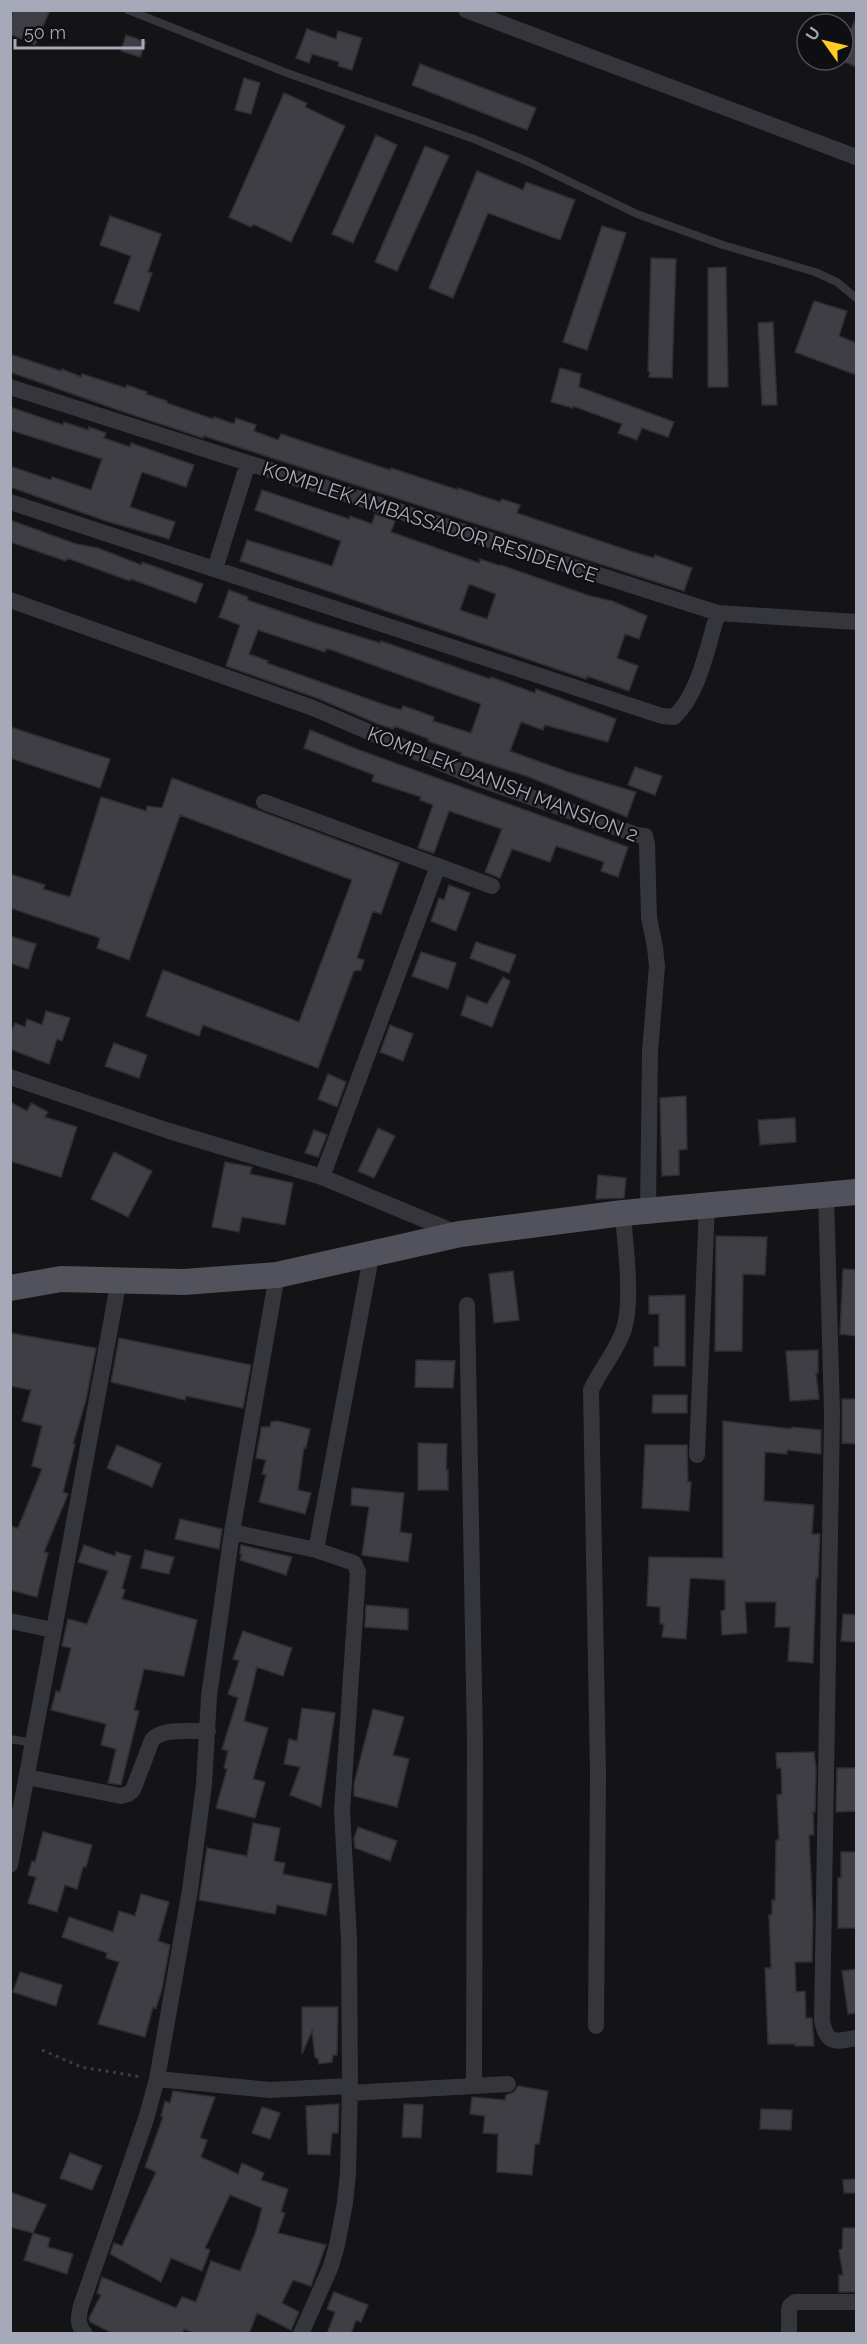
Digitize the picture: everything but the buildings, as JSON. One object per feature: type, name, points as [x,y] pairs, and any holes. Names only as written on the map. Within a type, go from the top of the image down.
[{"type":"main road","points":[[12,1291],[61,1279],[184,1282],[277,1275],[460,1234],[636,1212],[856,1192]]},
{"type":"street","points":[[466,10],[856,157]]},
{"type":"street","name":"KOMPLEK AMBASSADOR RESIDENCE","points":[[10,387],[718,614],[856,622]]},
{"type":"street","points":[[215,569],[248,464]]},
{"type":"street","points":[[10,502],[662,716],[674,717],[683,709],[692,694],[718,614]]},
{"type":"street","name":"KOMPLEK DANISH MANSION 2","points":[[10,600],[313,708],[474,777],[636,835],[645,836],[649,918],[657,966],[636,1212]]},
{"type":"street","points":[[264,802],[492,886]]},
{"type":"street","points":[[322,1176],[438,866]]},
{"type":"street","points":[[10,1077],[169,1131],[322,1176],[460,1234]]},
{"type":"street","points":[[826,1194],[832,1414],[822,2020],[824,2031],[830,2039],[837,2041],[856,2038]]},
{"type":"street","points":[[697,1455],[707,1205]]},
{"type":"street","points":[[596,2026],[598,1775],[591,1390],[624,1328],[636,1212]]},
{"type":"street","points":[[316,1550],[372,1252]]},
{"type":"street","points":[[85,2334],[78,2319],[81,2306],[146,2119],[157,2079],[190,1890],[204,1785],[209,1696],[232,1533],[277,1275]]},
{"type":"street","points":[[10,1865],[119,1280]]},
{"type":"street","points":[[467,1305],[475,1742],[474,2086]]},
{"type":"street","points":[[232,1533],[316,1550],[354,1563],[358,1572],[342,1811],[349,1940],[350,2090],[346,2193],[337,2245],[327,2276],[301,2334]]},
{"type":"street","points":[[10,1621],[53,1630]]},
{"type":"street","points":[[27,1777],[121,1796],[133,1790],[152,1740],[157,1734],[208,1731]]},
{"type":"street","points":[[157,2079],[270,2090],[350,2090],[508,2084]]},
{"type":"street","points":[[789,2334],[789,2310],[795,2302],[856,2302]]},
{"type":"lane","points":[[128,10],[276,69],[474,139],[529,162],[637,214],[723,245],[815,272],[837,282],[856,298]]},
{"type":"lane","points":[[10,1739],[34,1743]]},
{"type":"path","points":[[42,2050],[81,2067],[157,2079]]}]
